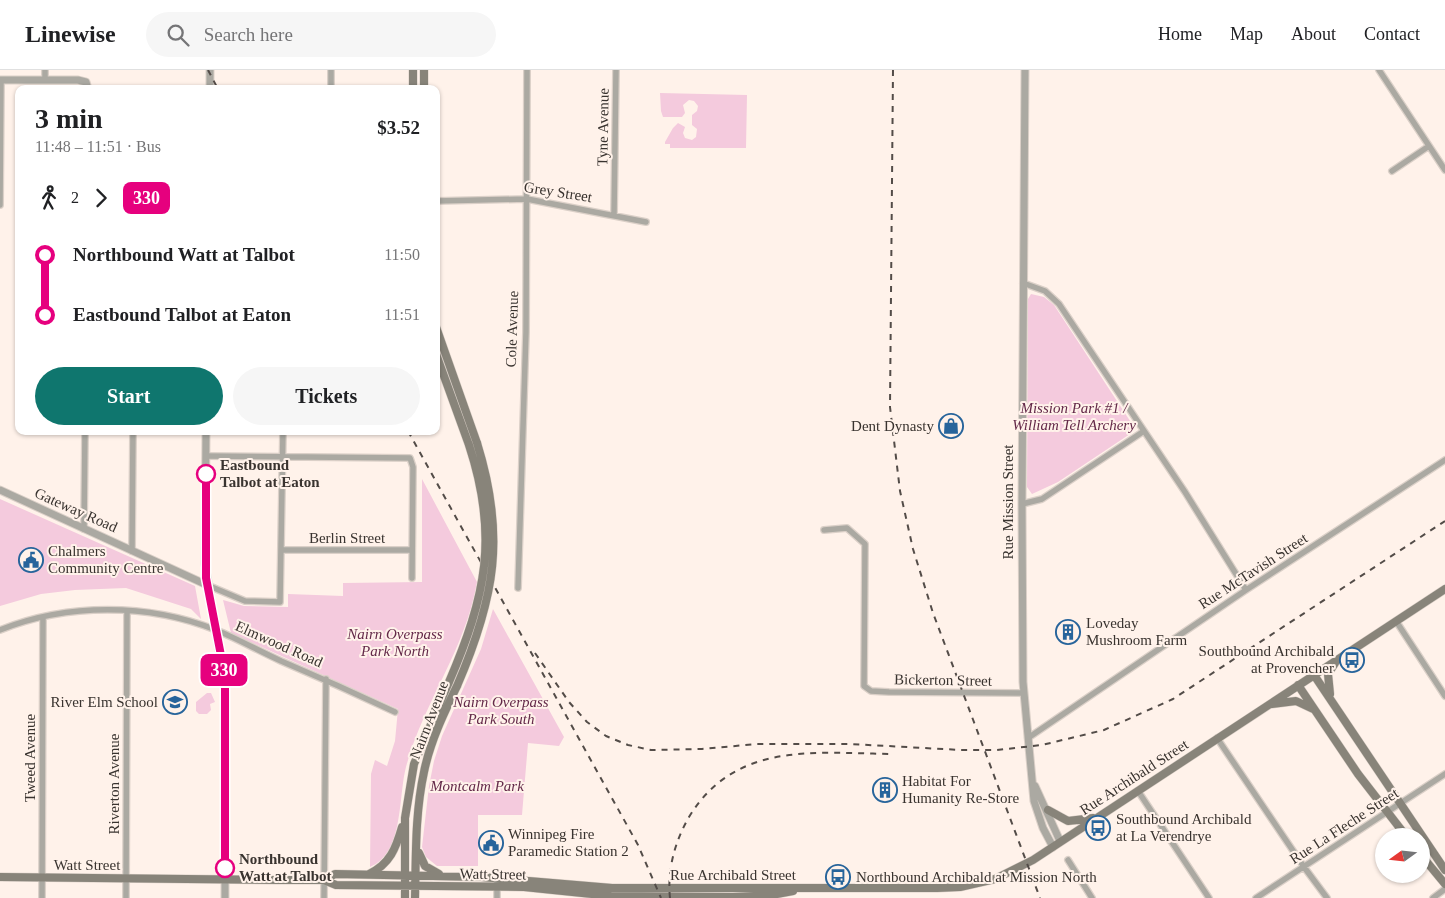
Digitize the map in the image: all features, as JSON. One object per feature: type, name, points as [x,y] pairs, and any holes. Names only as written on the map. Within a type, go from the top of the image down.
[{"type":"main road","points":[[414,70],[414,85]]},
{"type":"main road","points":[[424,70],[424,85]]},
{"type":"main road","name":"Nairn Avenue","points":[[415,898],[416,844],[424,769],[436,732],[484,614],[493,564],[492,500],[440,340]]},
{"type":"main road","name":"Nairn Avenue","points":[[405,898],[405,818],[418,750],[449,682],[476,612],[485,564],[484,501],[473,444],[440,364]]},
{"type":"main road","name":"Rue Archibald Street","points":[[662,893],[805,888],[960,887],[1003,875],[1053,847],[1266,705],[1445,589]]},
{"type":"main road","points":[[1332,701],[1328,674],[1341,656]]},
{"type":"main road","points":[[1314,675],[1445,870]]},
{"type":"main road","points":[[1298,685],[1358,774],[1399,828]]},
{"type":"main road","points":[[1266,705],[1292,701],[1305,704],[1315,710]]},
{"type":"main road","points":[[1048,810],[1058,818],[1071,822],[1098,817]]},
{"type":"main road","points":[[367,875],[384,865],[390,857],[405,818]]},
{"type":"main road","points":[[416,844],[421,862],[431,870],[446,876]]},
{"type":"main road","points":[[1430,866],[1445,884]]},
{"type":"main road","name":"Watt Street","points":[[324,880],[336,874],[446,876],[611,896],[662,893]]},
{"type":"main road","name":"Watt Street","points":[[0,877],[324,880],[336,885],[405,887],[497,882]]},
{"type":"street","points":[[45,70],[45,80]]},
{"type":"street","points":[[210,70],[210,85]]},
{"type":"street","points":[[331,70],[331,85]]},
{"type":"street","name":"Cole Avenue","points":[[518,588],[526,332],[527,70]]},
{"type":"street","name":"Tyne Avenue","points":[[614,215],[616,70]]},
{"type":"street","name":"Rue Mission Street","points":[[1025,70],[1022,504],[1024,693],[1037,811],[1053,847]]},
{"type":"street","points":[[1380,70],[1445,170]]},
{"type":"street","points":[[0,205],[1,80],[78,80],[86,85]]},
{"type":"street","points":[[1392,171],[1430,146]]},
{"type":"street","name":"Grey Street","points":[[440,201],[527,200],[646,222]]},
{"type":"street","points":[[1023,283],[1045,292],[1059,304],[1144,431],[1246,590]]},
{"type":"street","points":[[1022,504],[1042,498],[1144,431]]},
{"type":"street","points":[[84,529],[85,435]]},
{"type":"street","points":[[132,551],[133,435]]},
{"type":"street","points":[[206,435],[205,564],[225,687],[225,898]]},
{"type":"street","points":[[282,550],[283,435]]},
{"type":"street","points":[[206,456],[406,457],[411,459],[413,467],[412,578]]},
{"type":"street","name":"Rue McTavish Street","points":[[1028,738],[1246,590],[1445,460]]},
{"type":"street","name":"Gateway Road","points":[[0,490],[207,585],[245,600],[280,602],[282,550]]},
{"type":"street","name":"Bickerton Street","points":[[824,530],[847,528],[866,544],[864,686],[871,691],[889,692],[1024,693]]},
{"type":"street","name":"Berlin Street","points":[[282,550],[412,550]]},
{"type":"street","name":"Elmwood Road","points":[[0,630],[43,618],[85,611],[127,611],[173,617],[217,630],[395,712]]},
{"type":"street","name":"Riverton Avenue","points":[[126,898],[127,611]]},
{"type":"street","name":"Tweed Avenue","points":[[42,898],[43,618]]},
{"type":"street","points":[[1396,621],[1445,696]]},
{"type":"street","points":[[324,898],[326,679]]},
{"type":"street","points":[[1217,738],[1304,867],[1328,898]]},
{"type":"street","name":"Rue La Fleche Street","points":[[1256,898],[1445,774]]},
{"type":"street","name":"Rue Mission Street","points":[[1033,783],[1048,810],[1060,841]]},
{"type":"street","points":[[1138,790],[1209,898]]},
{"type":"street","points":[[1068,860],[1092,898]]},
{"type":"street","points":[[497,882],[498,898]]},
{"type":"street","points":[[1433,898],[1445,889]]},
{"type":"green space","points":[[660,93],[747,95],[746,148],[670,148],[670,144],[665,144],[665,142],[678,123],[685,127],[683,133],[685,138],[692,140],[696,137],[697,129],[692,125],[692,115],[697,111],[698,106],[694,101],[689,100],[683,105],[685,113],[682,117],[663,117]]},
{"type":"green space","name":"Mission Park #1 / William Tell Archery","points":[[1031,294],[1044,297],[1054,305],[1134,427],[1130,434],[1058,482],[1032,494],[1027,487],[1028,299]]},
{"type":"green space","name":"Nairn Overpass Park North","points":[[422,479],[477,582],[471,607],[454,654],[413,744],[406,767],[398,823],[394,837],[389,850],[381,860],[370,867],[371,774],[375,760],[387,766],[395,741],[398,709],[231,633],[223,600],[244,606],[288,607],[288,594],[343,596],[343,583],[422,582]]},
{"type":"green space","points":[[0,499],[195,586],[201,619],[191,609],[126,588],[75,590],[41,594],[0,606]]},
{"type":"green space","name":"Nairn Overpass Park South","points":[[493,609],[564,737],[559,746],[528,743],[522,815],[478,815],[478,866],[437,866],[426,857],[422,847],[434,761],[442,736],[481,649]]},
{"type":"green space","points":[[207,693],[211,693],[215,702],[210,704],[211,710],[207,714],[199,714],[196,711],[196,702]]},
{"type":"railway","points":[[208,70],[216,85]]},
{"type":"railway","points":[[893,70],[890,407],[900,491],[913,549],[933,613],[1040,898]]},
{"type":"railway","points":[[410,435],[638,845],[661,898]]},
{"type":"railway","points":[[535,653],[569,702],[587,722],[606,736],[628,745],[651,750],[702,749],[757,744],[850,744],[961,750],[997,750],[1042,745],[1104,730],[1173,699],[1445,521]]},
{"type":"railway","points":[[670,898],[671,866],[684,826],[708,792],[729,775],[753,763],[806,753],[892,754]]},
{"type":"bus line","name":"330","points":[[206,474],[206,578],[217,630],[225,687],[225,868]]},
{"type":"place","name":"Dent Dynasty","points":[[951,426]]},
{"type":"place","name":"Eastbound Talbot at Eaton","points":[[206,474]]},
{"type":"place","name":"Chalmers Community Centre","points":[[31,560]]},
{"type":"place","name":"Loveday Mushroom Farm","points":[[1068,632]]},
{"type":"place","name":"Southbound Archibald at Provencher","points":[[1352,660]]},
{"type":"place","name":"River Elm School","points":[[175,702]]},
{"type":"place","name":"Habitat For Humanity Re-Store","points":[[885,790]]},
{"type":"place","name":"Southbound Archibald at La Verendrye","points":[[1098,828]]},
{"type":"place","name":"Winnipeg Fire Paramedic Station 2","points":[[491,843]]},
{"type":"place","name":"Northbound Watt at Talbot","points":[[225,868]]},
{"type":"place","name":"Northbound Archibald at Mission North","points":[[838,877]]},
{"type":"park label","name":"Montcalm Park","points":[[477,786]]}]
